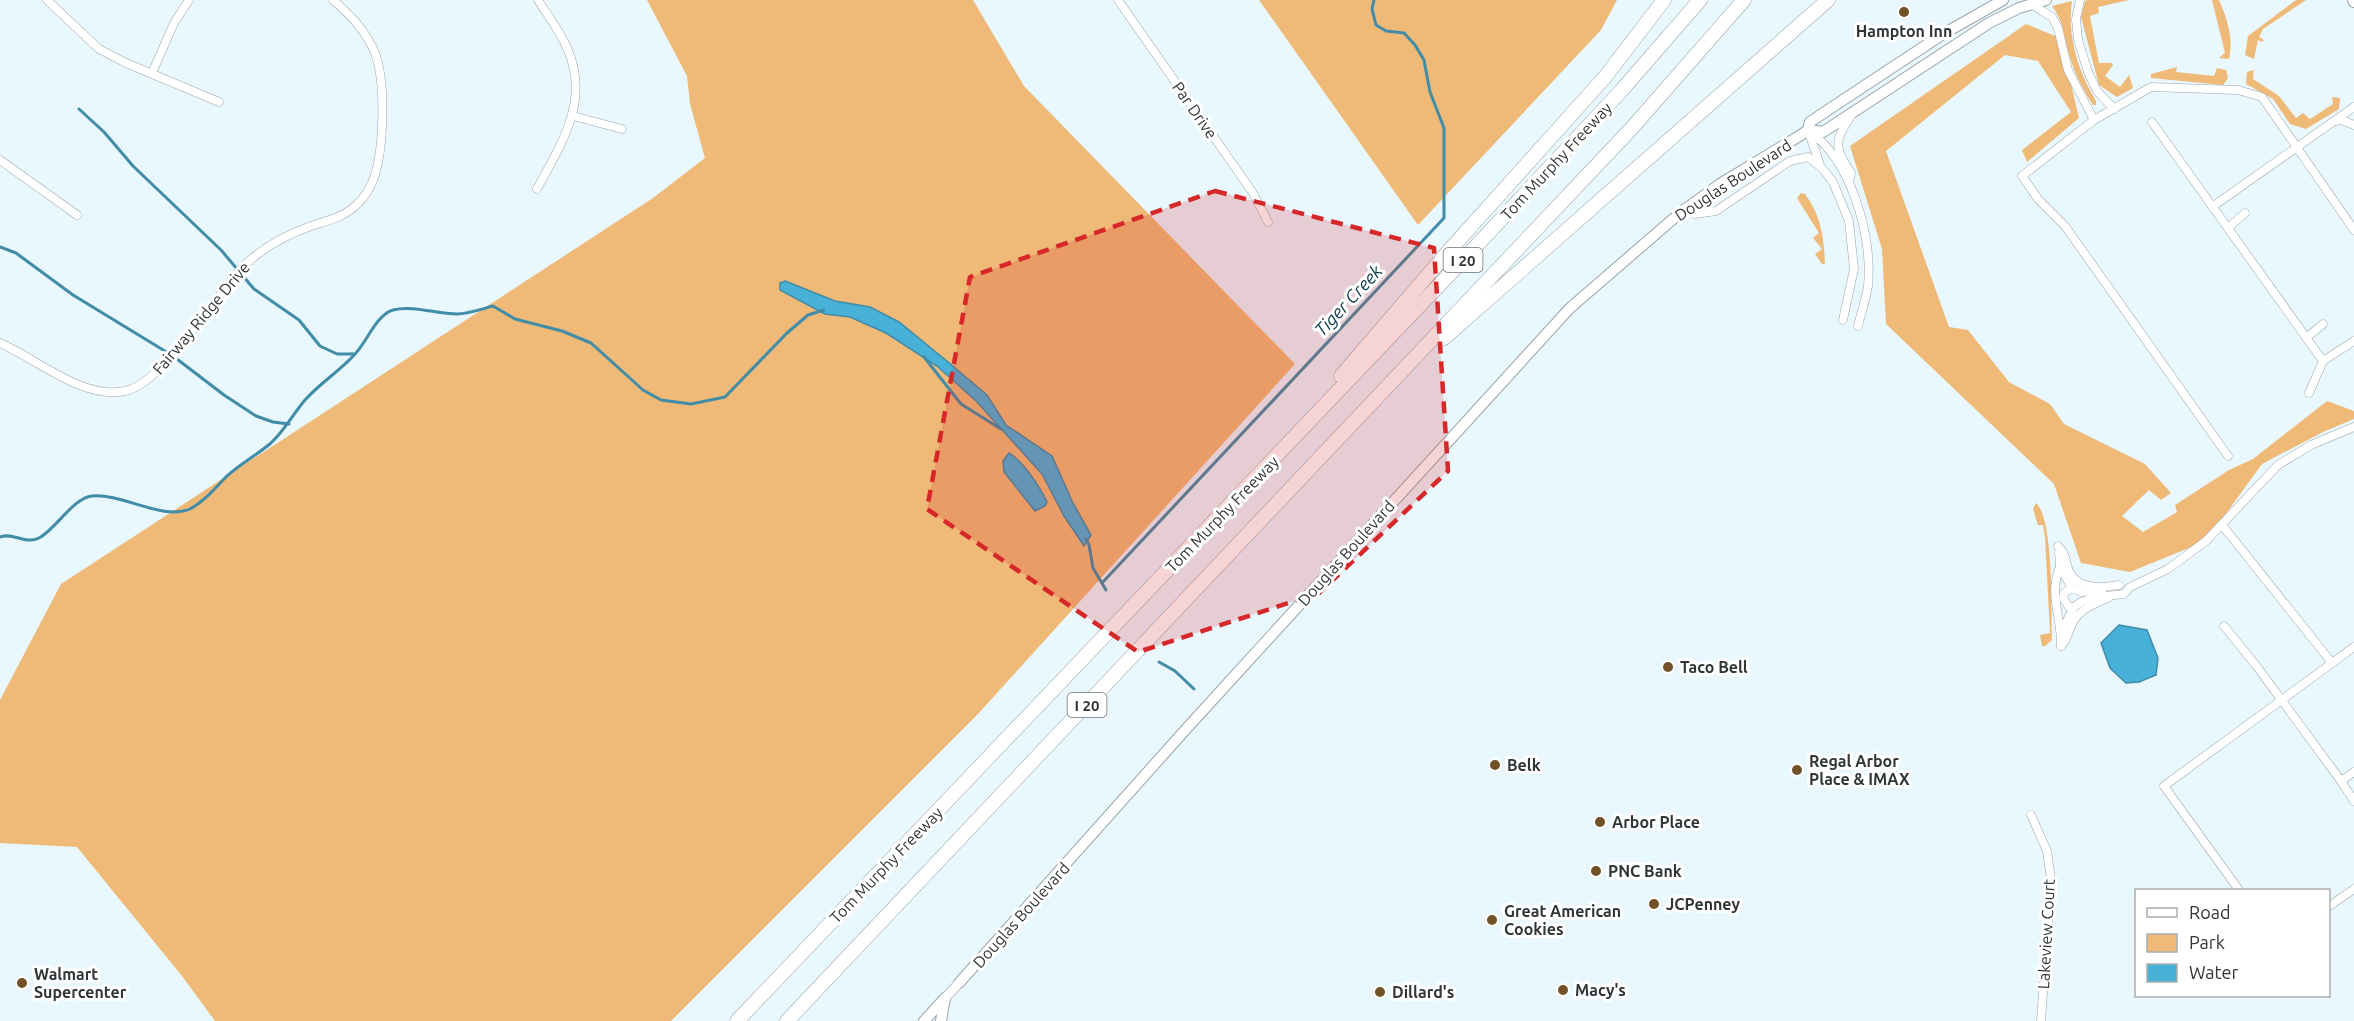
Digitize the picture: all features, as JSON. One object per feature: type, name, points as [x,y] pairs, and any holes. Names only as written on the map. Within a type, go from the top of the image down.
[{"type":"highway","points":[[1221,516],[1447,253],[1605,77],[1664,0]]},
{"type":"highway","name":"Tom Murphy Freeway","points":[[737,1021],[1221,516],[1575,141],[1700,0]]},
{"type":"highway","name":"Tom Murphy Freeway","points":[[787,1021],[1631,129],[1744,0]]},
{"type":"highway","points":[[1386,389],[1828,0]]},
{"type":"main road","name":"Douglas Boulevard","points":[[1808,130],[1810,122],[1840,102],[1943,34],[2003,0]]},
{"type":"main road","points":[[1970,36],[1970,32],[1978,22],[2019,0]]},
{"type":"main road","name":"Douglas Boulevard","points":[[960,983],[1179,737],[1563,314],[1623,260],[1720,184],[1808,130],[1823,132],[1989,23],[2031,4],[2046,0]]},
{"type":"main road","name":"Douglas Boulevard","points":[[924,1021],[945,998]]},
{"type":"main road","points":[[941,1021],[945,998]]},
{"type":"street","points":[[47,0],[99,49],[126,63],[219,102]]},
{"type":"street","points":[[152,73],[174,23],[189,0]]},
{"type":"street","name":"Fairway Ridge Drive","points":[[0,343],[85,388],[105,393],[117,393],[137,387],[158,371],[252,259],[279,239],[342,215],[358,204],[375,175],[383,87],[376,56],[369,42],[356,22],[333,0]]},
{"type":"street","points":[[537,189],[573,116],[576,77],[561,36],[538,0]]},
{"type":"street","name":"Par Drive","points":[[1118,0],[1254,193],[1268,222]]},
{"type":"street","points":[[2080,0],[2076,19],[2078,40],[2088,72],[2097,91],[2114,109]]},
{"type":"street","points":[[2031,4],[2052,17],[2058,28],[2068,70],[2094,120]]},
{"type":"street","points":[[2228,456],[2076,241],[2038,199],[2022,176],[2094,120],[2151,87],[2238,90],[2262,98],[2354,230]]},
{"type":"street","points":[[2212,207],[2354,107]]},
{"type":"street","points":[[1849,181],[1851,173],[1837,149],[1840,132],[1854,111]]},
{"type":"street","points":[[573,116],[622,129]]},
{"type":"street","points":[[2333,122],[2342,120],[2354,125]]},
{"type":"street","points":[[2152,122],[2323,361]]},
{"type":"street","points":[[1808,130],[1822,168]]},
{"type":"street","points":[[1808,130],[1821,140],[1849,181],[1866,230],[1868,286],[1858,327]]},
{"type":"street","points":[[1684,210],[1695,214],[1716,211],[1790,161],[1808,157],[1822,168],[1833,182],[1849,221],[1854,269],[1843,320]]},
{"type":"street","points":[[0,160],[77,215]]},
{"type":"street","points":[[2228,228],[2245,213]]},
{"type":"street","points":[[2306,338],[2323,324]]},
{"type":"street","points":[[2308,393],[2323,361],[2354,341]]},
{"type":"street","points":[[2064,603],[2069,607],[2096,597],[2124,594],[2130,587],[2168,569],[2206,541],[2278,465],[2311,445],[2354,427]]},
{"type":"street","points":[[2222,525],[2332,663]]},
{"type":"street","points":[[2119,585],[2108,591],[2081,592],[2072,588],[2060,567],[2058,549],[2065,553],[2070,573],[2080,583],[2104,588],[2119,585],[2130,587]]},
{"type":"street","points":[[2060,567],[2054,585],[2056,614],[2062,630],[2061,646],[2067,640],[2072,623],[2083,610],[2110,597]]},
{"type":"street","points":[[2054,585],[2064,593]]},
{"type":"street","points":[[2064,593],[2072,588]]},
{"type":"street","points":[[2062,630],[2083,597],[2081,592]]},
{"type":"street","points":[[2056,614],[2064,603],[2064,593]]},
{"type":"street","points":[[2224,626],[2282,700],[2354,801]]},
{"type":"street","points":[[2238,889],[2164,786],[2354,647]]},
{"type":"street","points":[[2341,781],[2354,772]]},
{"type":"street","name":"Lakeview Court","points":[[2031,815],[2047,851],[2051,879],[2041,1021]]},
{"type":"street","points":[[2330,906],[2354,889]]},
{"type":"street","name":"Douglas Boulevard","points":[[945,998],[960,983]]},
{"type":"highlighted area","points":[[1215,191],[1434,248],[1448,471],[1319,593],[1138,652],[927,509],[970,277]]},
{"type":"green space","points":[[647,0],[973,0],[1024,86],[1295,364],[978,714],[671,1021],[215,1021],[182,976],[77,847],[0,843],[0,700],[61,584],[653,198],[705,158],[690,104],[687,76]]},
{"type":"green space","points":[[1259,0],[1617,0],[1601,30],[1418,225]]},
{"type":"green space","points":[[2129,0],[2098,7],[2099,13],[2090,16],[2099,63],[2112,63],[2113,65],[2105,76],[2120,87],[2129,75],[2133,88],[2117,97],[2099,85],[2081,17],[2085,1]]},
{"type":"green space","points":[[2212,0],[2219,0],[2227,21],[2231,44],[2229,59],[2219,58],[2225,53]]},
{"type":"green space","points":[[2296,0],[2306,0],[2263,29],[2259,37],[2264,40],[2262,42],[2258,40],[2254,59],[2245,55],[2248,36]]},
{"type":"green space","points":[[2072,1],[2071,27],[2075,53],[2096,105],[2093,105],[2076,74],[2062,24],[2052,6]]},
{"type":"green space","points":[[2026,24],[2060,38],[2079,118],[2027,162],[2022,150],[2071,112],[2038,61],[2005,55],[1886,151],[1949,327],[1968,330],[2009,382],[2050,404],[2064,424],[2145,464],[2171,493],[2161,500],[2149,490],[2122,516],[2143,532],[2177,512],[2175,505],[2229,470],[2253,459],[2327,401],[2354,411],[2354,419],[2323,432],[2262,464],[2206,541],[2130,572],[2081,563],[2054,484],[1886,324],[1882,249],[1850,146]]},
{"type":"green space","points":[[2177,67],[2176,72],[2214,76],[2217,68],[2226,70],[2228,78],[2223,85],[2151,78],[2151,74]]},
{"type":"green space","points":[[2254,70],[2253,79],[2279,96],[2296,118],[2303,113],[2310,119],[2333,104],[2332,97],[2340,98],[2339,109],[2306,129],[2290,124],[2273,99],[2246,84],[2247,72]]},
{"type":"green space","points":[[1801,193],[1805,194],[1815,210],[1822,236],[1825,264],[1822,264],[1815,254],[1822,249],[1813,238],[1819,233],[1797,198]]},
{"type":"green space","points":[[2036,503],[2042,512],[2049,546],[2052,640],[2045,646],[2042,646],[2040,635],[2050,633],[2045,538],[2043,525],[2038,525],[2033,509]]},
{"type":"water","points":[[785,281],[835,301],[870,307],[899,322],[987,395],[1006,425],[1052,456],[1073,503],[1091,535],[1084,546],[1064,516],[1042,474],[976,401],[937,366],[886,333],[850,317],[825,314],[780,290],[780,283]]},
{"type":"water","points":[[1009,453],[1020,462],[1036,482],[1047,502],[1045,506],[1035,511],[1004,472],[1003,461]]},
{"type":"water","points":[[2119,625],[2147,630],[2158,658],[2156,675],[2139,682],[2126,683],[2110,668],[2101,643]]},
{"type":"waterway","name":"Tiger Creek","points":[[1102,583],[1444,218],[1444,128],[1430,92],[1424,60],[1404,33],[1386,31],[1376,25],[1372,9],[1374,0]]},
{"type":"waterway","points":[[79,109],[104,132],[133,166],[221,250],[254,289],[299,320],[320,346],[337,354],[354,354]]},
{"type":"waterway","points":[[0,247],[16,253],[73,295],[173,356],[256,416],[273,422],[289,424]]},
{"type":"waterway","points":[[0,537],[10,536],[29,540],[39,538],[78,502],[92,496],[116,498],[168,512],[190,509],[232,472],[271,443],[305,400],[349,360],[382,317],[393,310],[417,309],[457,314],[493,306],[515,319],[562,331],[591,343],[643,390],[661,400],[691,404],[725,397],[787,333],[808,315],[824,310]]},
{"type":"waterway","points":[[924,357],[961,404],[1001,429]]},
{"type":"waterway","points":[[1086,539],[1093,568],[1106,590]]},
{"type":"waterway","points":[[1159,662],[1175,671],[1194,689]]},
{"type":"place","name":"Hampton Inn","points":[[1904,12]]},
{"type":"place","name":"Taco Bell","points":[[1668,667]]},
{"type":"place","name":"Belk","points":[[1495,765]]},
{"type":"place","name":"Regal Arbor Place & IMAX","points":[[1797,770]]},
{"type":"place","name":"Arbor Place","points":[[1600,822]]},
{"type":"place","name":"PNC Bank","points":[[1596,871]]},
{"type":"place","name":"JCPenney","points":[[1654,904]]},
{"type":"place","name":"Great American Cookies","points":[[1492,920]]},
{"type":"place","name":"Walmart Supercenter","points":[[22,983]]},
{"type":"place","name":"Macy's","points":[[1563,990]]},
{"type":"place","name":"Dillard's","points":[[1380,992]]}]
